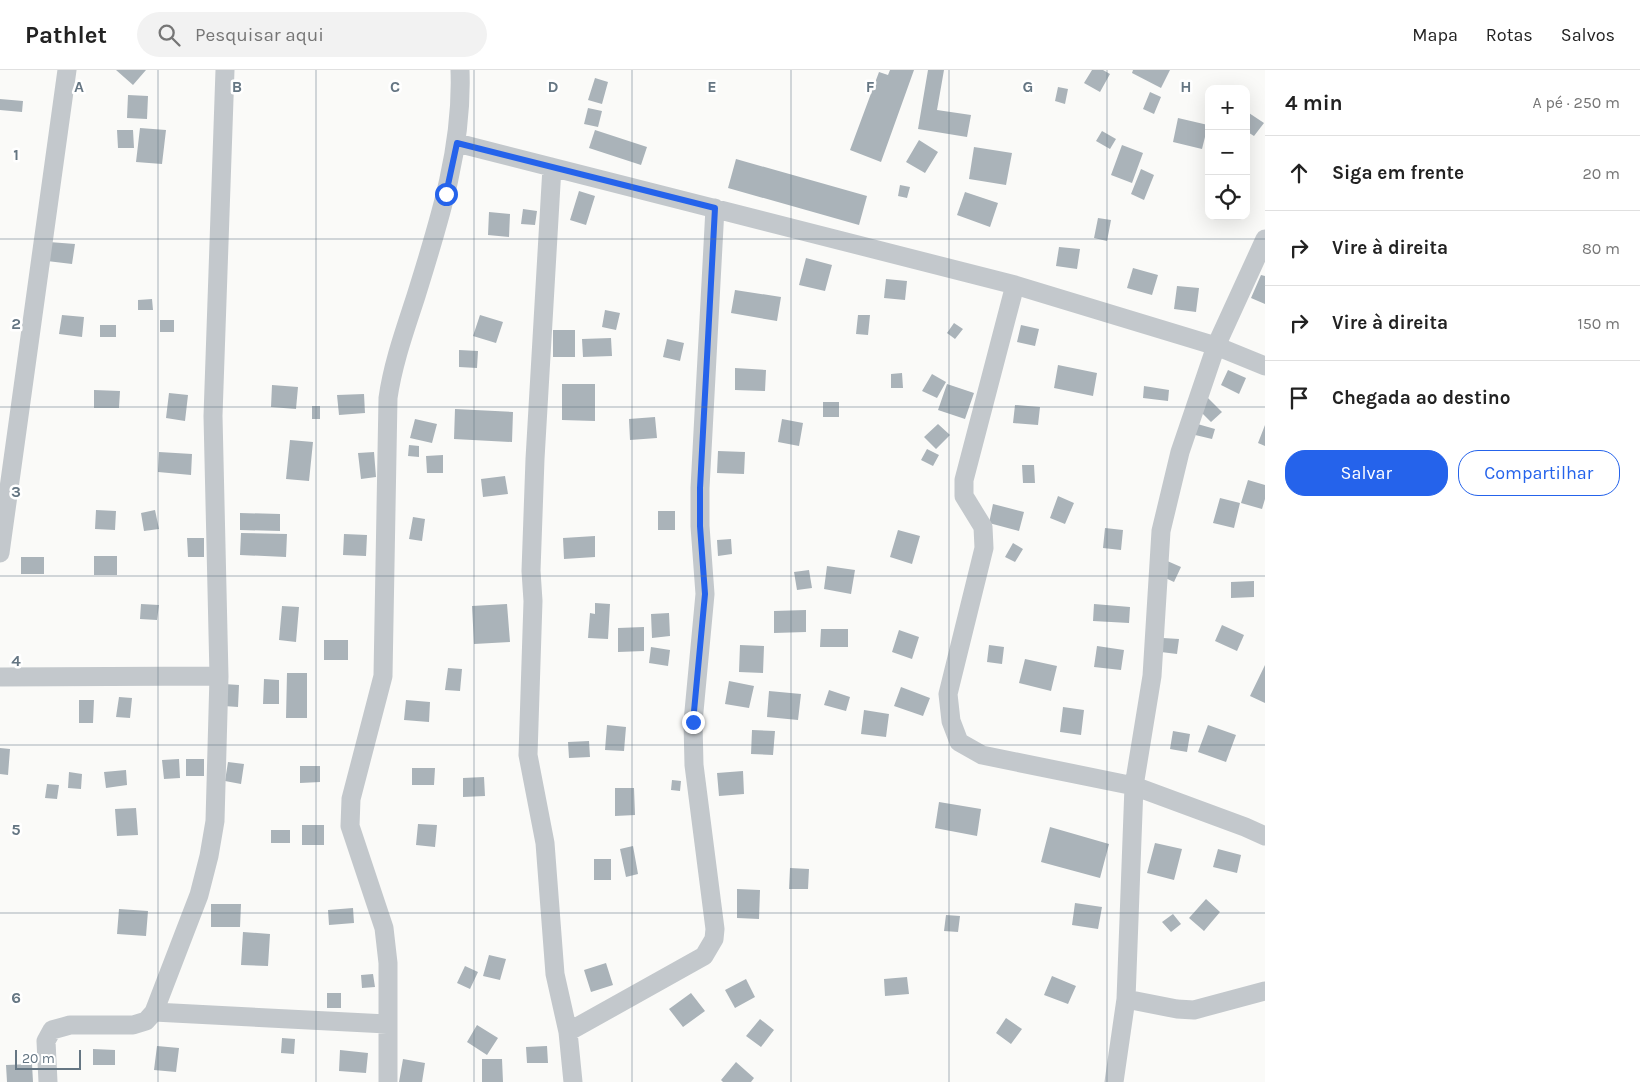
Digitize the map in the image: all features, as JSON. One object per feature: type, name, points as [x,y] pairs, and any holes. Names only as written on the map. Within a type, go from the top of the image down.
[{"type":"street","points":[[0,554],[67,70]]},
{"type":"street","points":[[48,1082],[46,1041],[52,1030],[70,1025],[132,1025],[146,1022],[154,1012],[199,895],[210,856],[215,821],[219,676],[213,416],[225,70]]},
{"type":"street","points":[[388,1082],[388,964],[384,928],[350,826],[351,799],[383,676],[388,398],[392,371],[436,233],[457,143],[461,87],[460,70]]},
{"type":"street","points":[[457,143],[1015,285],[1216,346],[1265,366]]},
{"type":"street","points":[[552,167],[535,459],[528,755],[545,843],[555,974],[568,1032],[573,1082]]},
{"type":"street","points":[[568,1032],[704,956],[714,939],[715,929],[694,765],[693,722],[705,594],[700,526],[700,488],[715,208]]},
{"type":"street","points":[[1114,1082],[1126,999],[1134,786],[1152,676],[1161,531],[1180,452],[1216,346],[1265,239]]},
{"type":"street","points":[[1015,285],[964,480],[964,496],[973,514],[983,527],[984,548],[948,694],[951,721],[959,742],[982,755],[1134,786],[1265,836]]},
{"type":"street","points":[[0,677],[219,676]]},
{"type":"street","points":[[1126,999],[1177,1009],[1194,1010],[1265,991]]},
{"type":"street","points":[[154,1012],[387,1024]]},
{"type":"building","points":[[116,70],[146,70],[133,85]]},
{"type":"building","points":[[890,70],[914,70],[881,162],[850,150],[879,72],[888,75]]},
{"type":"building","points":[[928,70],[944,70],[937,110],[971,115],[967,137],[918,129]]},
{"type":"building","points":[[1092,70],[1103,70],[1110,74],[1100,92],[1084,83]]},
{"type":"building","points":[[1133,70],[1170,70],[1161,88],[1132,73]]},
{"type":"building","points":[[595,78],[608,82],[602,104],[588,100]]},
{"type":"building","points":[[1058,87],[1068,89],[1065,104],[1055,101]]},
{"type":"building","points":[[1150,92],[1161,97],[1154,114],[1143,109]]},
{"type":"building","points":[[128,95],[148,96],[147,119],[127,118]]},
{"type":"building","points":[[0,99],[23,101],[22,112],[0,110]]},
{"type":"building","points":[[588,108],[602,111],[598,127],[584,124]]},
{"type":"building","points":[[1250,114],[1264,123],[1254,136],[1250,134]]},
{"type":"building","points":[[1178,118],[1205,124],[1205,137],[1202,149],[1173,142]]},
{"type":"building","points":[[140,128],[166,130],[162,164],[136,162]]},
{"type":"building","points":[[117,130],[133,130],[134,148],[118,148]]},
{"type":"building","points":[[595,130],[647,147],[641,165],[589,148]]},
{"type":"building","points":[[1102,131],[1116,139],[1110,149],[1096,141]]},
{"type":"building","points":[[919,140],[938,152],[925,173],[906,162]]},
{"type":"building","points":[[1122,145],[1143,153],[1132,183],[1111,175]]},
{"type":"building","points":[[974,147],[1012,153],[1006,185],[969,179]]},
{"type":"building","points":[[736,159],[867,196],[859,225],[728,188]]},
{"type":"building","points":[[1141,169],[1154,175],[1144,200],[1131,194]]},
{"type":"building","points":[[900,185],[910,187],[907,198],[898,196]]},
{"type":"building","points":[[579,191],[595,196],[586,225],[570,220]]},
{"type":"building","points":[[965,192],[998,203],[990,227],[957,215]]},
{"type":"building","points":[[523,209],[537,211],[535,225],[521,224]]},
{"type":"building","points":[[489,212],[510,214],[509,237],[488,235]]},
{"type":"building","points":[[1098,218],[1111,220],[1107,241],[1094,238]]},
{"type":"building","points":[[49,242],[75,244],[72,264],[47,261]]},
{"type":"building","points":[[1059,247],[1080,249],[1077,269],[1056,266]]},
{"type":"building","points":[[806,258],[832,265],[825,291],[799,285]]},
{"type":"building","points":[[1133,268],[1158,275],[1152,295],[1127,288]]},
{"type":"building","points":[[1261,275],[1265,276],[1265,304],[1251,298]]},
{"type":"building","points":[[886,279],[907,281],[905,300],[884,298]]},
{"type":"building","points":[[1177,286],[1199,288],[1196,312],[1174,309]]},
{"type":"building","points":[[735,290],[781,297],[777,321],[731,313]]},
{"type":"building","points":[[152,299],[153,310],[138,310],[138,300]]},
{"type":"building","points":[[605,310],[620,313],[616,330],[602,327]]},
{"type":"building","points":[[62,315],[84,317],[82,337],[59,334]]},
{"type":"building","points":[[480,315],[503,322],[496,343],[473,336]]},
{"type":"building","points":[[858,315],[870,315],[868,335],[856,334]]},
{"type":"building","points":[[160,320],[174,320],[174,332],[160,332]]},
{"type":"building","points":[[954,323],[963,329],[955,339],[947,333]]},
{"type":"building","points":[[100,325],[116,325],[116,337],[100,337]]},
{"type":"building","points":[[1021,325],[1039,329],[1035,346],[1017,342]]},
{"type":"building","points":[[553,330],[575,330],[575,357],[553,357]]},
{"type":"building","points":[[611,338],[612,356],[583,357],[582,339]]},
{"type":"building","points":[[667,339],[684,343],[680,361],[663,357]]},
{"type":"building","points":[[459,350],[478,351],[477,368],[459,367]]},
{"type":"building","points":[[1058,365],[1097,373],[1093,396],[1054,388]]},
{"type":"building","points":[[735,368],[766,370],[765,391],[735,390]]},
{"type":"building","points":[[1228,370],[1246,378],[1239,394],[1221,385]]},
{"type":"building","points":[[902,373],[903,388],[891,388],[891,374]]},
{"type":"building","points":[[932,374],[946,382],[937,398],[922,391]]},
{"type":"building","points":[[562,384],[595,384],[595,421],[562,420]]},
{"type":"building","points":[[947,384],[974,393],[965,419],[938,410]]},
{"type":"building","points":[[272,385],[298,387],[296,409],[271,407]]},
{"type":"building","points":[[1144,386],[1169,390],[1168,401],[1143,398]]},
{"type":"building","points":[[94,390],[120,391],[119,408],[94,408]]},
{"type":"building","points":[[169,393],[188,395],[185,421],[166,418]]},
{"type":"building","points":[[364,394],[365,413],[339,415],[337,395]]},
{"type":"building","points":[[1207,397],[1222,412],[1211,422],[1196,407]]},
{"type":"building","points":[[823,402],[839,402],[839,417],[823,417]]},
{"type":"building","points":[[1015,405],[1040,407],[1038,425],[1013,423]]},
{"type":"building","points":[[312,406],[320,406],[320,419],[312,419]]},
{"type":"building","points":[[455,409],[513,412],[512,442],[454,439]]},
{"type":"building","points":[[655,417],[657,438],[630,440],[629,419]]},
{"type":"building","points":[[415,419],[437,424],[432,443],[410,438]]},
{"type":"building","points":[[782,419],[803,423],[799,446],[778,442]]},
{"type":"building","points":[[1194,423],[1215,429],[1212,439],[1191,434]]},
{"type":"building","points":[[938,424],[950,435],[936,449],[924,437]]},
{"type":"building","points":[[1265,425],[1265,446],[1258,443]]},
{"type":"building","points":[[290,440],[313,442],[309,481],[286,479]]},
{"type":"building","points":[[409,445],[419,446],[419,457],[408,456]]},
{"type":"building","points":[[927,449],[939,455],[933,466],[921,460]]},
{"type":"building","points":[[718,451],[745,452],[744,474],[717,473]]},
{"type":"building","points":[[159,452],[192,454],[191,475],[158,472]]},
{"type":"building","points":[[374,452],[376,477],[361,479],[358,453]]},
{"type":"building","points":[[443,455],[443,473],[427,473],[426,456]]},
{"type":"building","points":[[1022,465],[1034,465],[1035,483],[1023,483]]},
{"type":"building","points":[[505,476],[508,494],[483,497],[481,479]]},
{"type":"building","points":[[1248,480],[1265,485],[1265,499],[1262,509],[1241,503]]},
{"type":"building","points":[[1058,496],[1074,503],[1065,524],[1050,518]]},
{"type":"building","points":[[1220,498],[1240,503],[1234,528],[1213,523]]},
{"type":"building","points":[[993,504],[1024,512],[1019,531],[989,523]]},
{"type":"building","points":[[96,510],[116,511],[115,530],[95,529]]},
{"type":"building","points":[[155,510],[159,529],[144,531],[141,513]]},
{"type":"building","points":[[658,511],[675,511],[675,530],[658,530]]},
{"type":"building","points":[[240,513],[280,514],[280,531],[240,530]]},
{"type":"building","points":[[413,517],[425,519],[422,541],[409,539]]},
{"type":"building","points":[[1105,528],[1123,530],[1121,550],[1103,548]]},
{"type":"building","points":[[898,530],[920,536],[912,564],[890,557]]},
{"type":"building","points":[[241,533],[287,534],[286,557],[240,555]]},
{"type":"building","points":[[344,534],[367,535],[366,556],[343,555]]},
{"type":"building","points":[[595,536],[595,557],[564,559],[563,538]]},
{"type":"building","points":[[187,538],[204,538],[204,557],[188,557]]},
{"type":"building","points":[[731,539],[732,554],[718,556],[717,540]]},
{"type":"building","points":[[1013,543],[1023,549],[1015,562],[1005,557]]},
{"type":"building","points":[[94,556],[117,556],[117,575],[94,575]]},
{"type":"building","points":[[21,557],[44,557],[44,574],[21,574]]},
{"type":"building","points":[[1165,560],[1181,567],[1174,582],[1159,575]]},
{"type":"building","points":[[827,566],[855,570],[851,594],[824,589]]},
{"type":"building","points":[[809,570],[812,588],[797,590],[794,572]]},
{"type":"building","points":[[1254,581],[1254,597],[1231,598],[1231,582]]},
{"type":"building","points":[[595,603],[610,604],[608,639],[588,638],[590,613],[595,614]]},
{"type":"building","points":[[141,604],[159,605],[157,620],[140,619]]},
{"type":"building","points":[[507,604],[510,642],[474,644],[472,606]]},
{"type":"building","points":[[1094,604],[1130,607],[1129,623],[1093,621]]},
{"type":"building","points":[[282,606],[299,607],[296,642],[279,640]]},
{"type":"building","points":[[806,610],[806,632],[774,633],[774,611]]},
{"type":"building","points":[[669,613],[670,636],[652,638],[651,614]]},
{"type":"building","points":[[1222,625],[1244,635],[1237,651],[1215,641]]},
{"type":"building","points":[[644,627],[644,651],[618,652],[618,628]]},
{"type":"building","points":[[821,629],[848,629],[848,647],[820,647]]},
{"type":"building","points":[[899,630],[919,637],[912,659],[892,652]]},
{"type":"building","points":[[1163,638],[1179,639],[1177,654],[1161,652]]},
{"type":"building","points":[[324,640],[348,640],[348,660],[324,660]]},
{"type":"building","points":[[740,645],[764,646],[763,673],[739,672]]},
{"type":"building","points":[[989,645],[1004,647],[1002,664],[987,662]]},
{"type":"building","points":[[1097,646],[1124,650],[1121,670],[1094,667]]},
{"type":"building","points":[[651,647],[670,650],[668,666],[649,663]]},
{"type":"building","points":[[1025,659],[1057,666],[1051,691],[1019,683]]},
{"type":"building","points":[[1265,665],[1265,703],[1250,696]]},
{"type":"building","points":[[448,668],[462,669],[460,691],[445,690]]},
{"type":"building","points":[[287,673],[307,673],[307,718],[286,718]]},
{"type":"building","points":[[264,679],[279,680],[279,704],[263,704]]},
{"type":"building","points":[[729,681],[754,686],[749,708],[725,704]]},
{"type":"building","points":[[224,684],[239,685],[238,707],[224,706]]},
{"type":"building","points":[[901,687],[930,698],[923,716],[894,706]]},
{"type":"building","points":[[829,690],[850,697],[846,711],[824,705]]},
{"type":"building","points":[[769,691],[801,694],[798,720],[767,717]]},
{"type":"building","points":[[119,697],[132,698],[130,718],[116,717]]},
{"type":"building","points":[[79,700],[94,700],[93,723],[79,723]]},
{"type":"building","points":[[406,700],[430,702],[429,722],[404,720]]},
{"type":"building","points":[[1063,707],[1084,710],[1081,735],[1060,732]]},
{"type":"building","points":[[864,710],[889,714],[886,737],[861,734]]},
{"type":"building","points":[[607,725],[626,727],[624,751],[605,750]]},
{"type":"building","points":[[1208,725],[1236,735],[1226,762],[1198,752]]},
{"type":"building","points":[[752,730],[775,731],[773,755],[751,754]]},
{"type":"building","points":[[1173,731],[1190,734],[1187,752],[1170,749]]},
{"type":"building","points":[[589,741],[590,757],[569,758],[568,742]]},
{"type":"building","points":[[0,748],[10,749],[8,775],[0,774]]},
{"type":"building","points":[[179,759],[180,778],[164,779],[162,760]]},
{"type":"building","points":[[186,759],[204,759],[204,776],[186,776]]},
{"type":"building","points":[[228,762],[244,764],[241,784],[225,781]]},
{"type":"building","points":[[300,766],[320,766],[320,782],[300,783]]},
{"type":"building","points":[[412,768],[435,768],[434,785],[412,785]]},
{"type":"building","points":[[126,770],[127,785],[106,788],[104,772]]},
{"type":"building","points":[[743,771],[744,794],[719,796],[717,773]]},
{"type":"building","points":[[69,772],[82,774],[81,789],[68,788]]},
{"type":"building","points":[[484,777],[485,796],[463,797],[463,778]]},
{"type":"building","points":[[672,780],[681,781],[680,791],[671,790]]},
{"type":"building","points":[[47,784],[59,785],[57,799],[45,798]]},
{"type":"building","points":[[615,788],[634,788],[635,815],[615,816]]},
{"type":"building","points":[[939,802],[981,809],[977,836],[935,828]]},
{"type":"building","points":[[136,808],[138,835],[117,836],[115,809]]},
{"type":"building","points":[[418,824],[437,825],[435,847],[416,845]]},
{"type":"building","points":[[302,825],[324,825],[324,845],[302,845]]},
{"type":"building","points":[[1050,827],[1109,844],[1100,878],[1041,862]]},
{"type":"building","points":[[271,830],[290,830],[290,843],[271,843]]},
{"type":"building","points":[[1155,843],[1182,849],[1174,880],[1147,873]]},
{"type":"building","points":[[633,846],[638,874],[626,877],[620,849]]},
{"type":"building","points":[[1218,849],[1241,855],[1237,873],[1213,867]]},
{"type":"building","points":[[594,859],[611,859],[611,880],[594,880]]},
{"type":"building","points":[[790,868],[809,869],[808,889],[789,889]]},
{"type":"building","points":[[737,889],[760,890],[759,919],[737,918]]},
{"type":"building","points":[[1206,899],[1220,912],[1204,931],[1189,918]]},
{"type":"building","points":[[1075,903],[1102,907],[1098,929],[1072,925]]},
{"type":"building","points":[[211,904],[241,904],[240,927],[211,927]]},
{"type":"building","points":[[353,908],[354,923],[329,925],[328,910]]},
{"type":"building","points":[[119,909],[148,911],[146,936],[117,934]]},
{"type":"building","points":[[1173,914],[1181,924],[1171,932],[1162,922]]},
{"type":"building","points":[[946,915],[960,916],[958,932],[944,931]]},
{"type":"building","points":[[243,932],[270,934],[268,966],[241,965]]},
{"type":"building","points":[[489,955],[506,959],[500,980],[483,976]]},
{"type":"building","points":[[606,963],[613,985],[591,992],[584,970]]},
{"type":"building","points":[[465,966],[478,972],[470,989],[457,983]]},
{"type":"building","points":[[373,974],[375,987],[362,988],[361,975]]},
{"type":"building","points":[[1052,976],[1076,986],[1068,1004],[1044,995]]},
{"type":"building","points":[[907,977],[909,994],[885,996],[884,979]]},
{"type":"building","points":[[746,979],[755,997],[735,1008],[725,990]]},
{"type":"building","points":[[327,993],[341,993],[341,1008],[327,1008]]},
{"type":"building","points":[[691,993],[705,1011],[683,1027],[669,1009]]},
{"type":"building","points":[[1006,1018],[1022,1029],[1011,1044],[996,1033]]},
{"type":"building","points":[[760,1019],[774,1030],[761,1047],[746,1036]]},
{"type":"building","points":[[477,1025],[498,1038],[487,1055],[467,1042]]},
{"type":"building","points":[[282,1038],[295,1039],[294,1054],[281,1053]]},
{"type":"building","points":[[157,1046],[179,1048],[176,1072],[154,1070]]},
{"type":"building","points":[[547,1046],[548,1063],[527,1063],[526,1047]]},
{"type":"building","points":[[93,1049],[115,1050],[115,1065],[93,1065]]},
{"type":"building","points":[[340,1050],[368,1053],[366,1073],[339,1071]]},
{"type":"building","points":[[403,1059],[425,1063],[422,1082],[399,1082]]},
{"type":"building","points":[[482,1059],[502,1059],[503,1082],[482,1082]]},
{"type":"building","points":[[736,1062],[754,1078],[751,1082],[723,1082],[721,1080]]},
{"type":"building","points":[[32,1064],[33,1082],[7,1082],[6,1065]]},
{"type":"route","points":[[446,194],[457,143],[715,208],[700,488],[700,526],[705,594],[693,722]]}]
